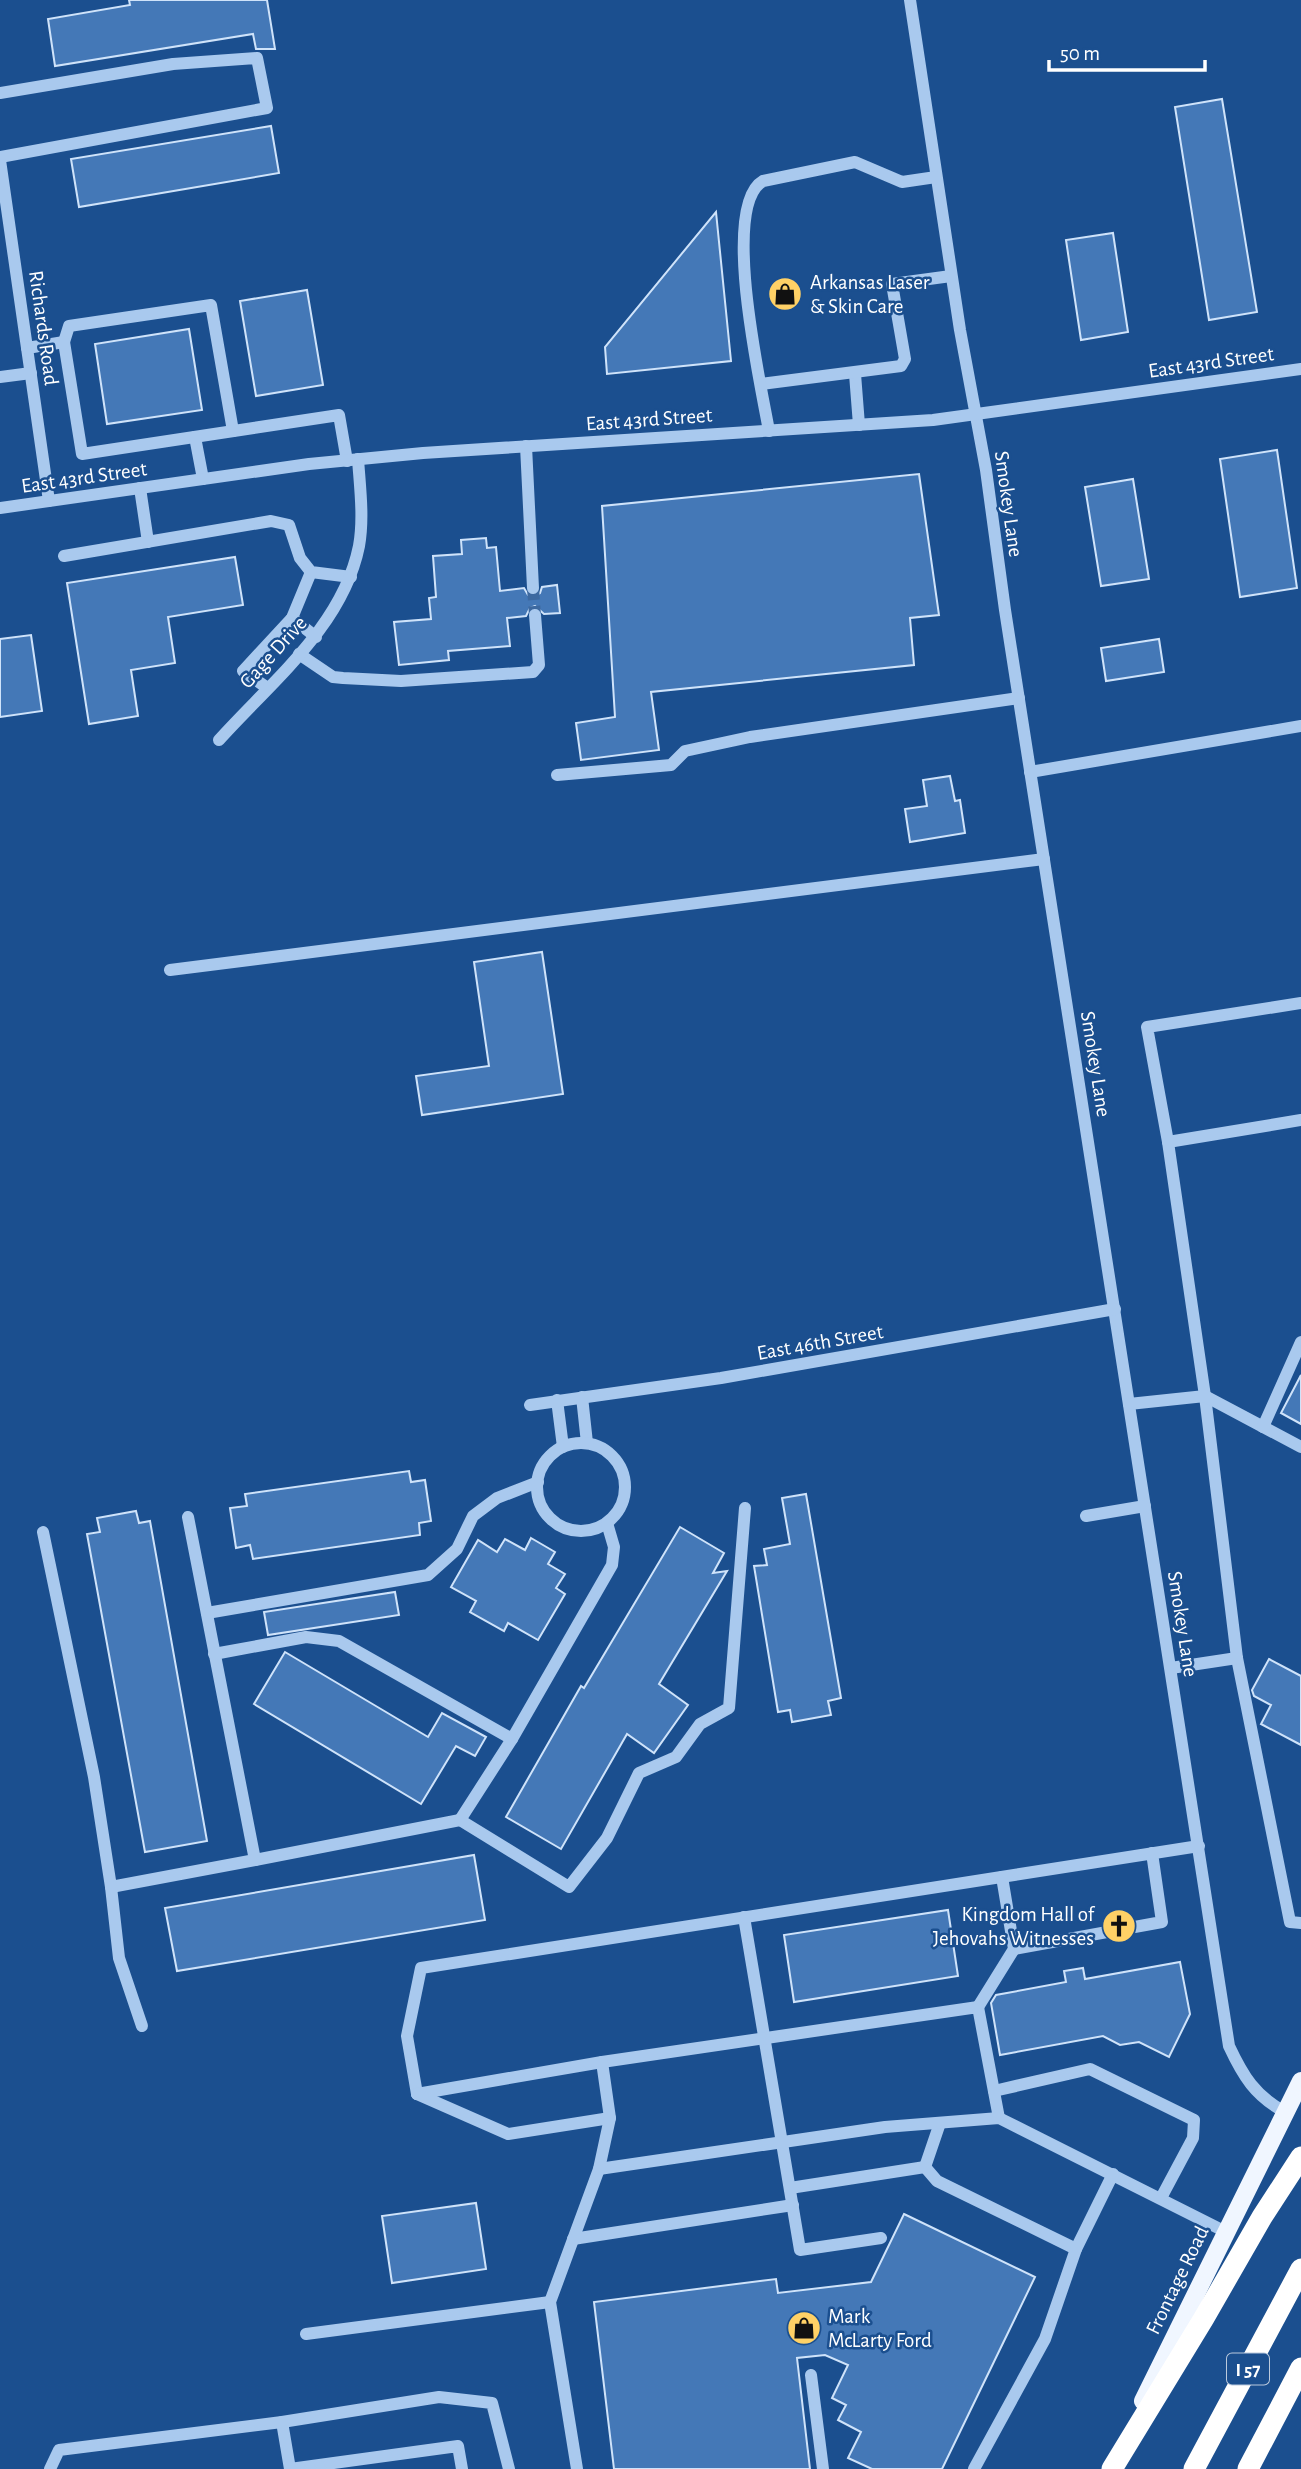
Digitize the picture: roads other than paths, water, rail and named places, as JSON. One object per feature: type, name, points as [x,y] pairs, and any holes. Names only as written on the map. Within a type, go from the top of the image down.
[{"type":"highway","points":[[1111,2469],[1204,2318],[1262,2217],[1301,2158]]},
{"type":"highway","name":"I 57","points":[[1194,2469],[1301,2269]]},
{"type":"highway","name":"I 57","points":[[1248,2469],[1301,2368]]},
{"type":"main road","name":"Frontage Road","points":[[1111,2469],[1301,2081]]},
{"type":"street","name":"Smokey Lane","points":[[910,0],[951,276],[976,415],[1230,2046],[1251,2088],[1263,2100],[1285,2112]]},
{"type":"street","points":[[0,93],[173,64],[257,58],[267,108],[0,158]]},
{"type":"street","name":"Richards Road","points":[[0,158],[3,205],[49,501]]},
{"type":"street","points":[[769,430],[742,262],[745,208],[754,186],[763,181],[855,162],[902,182],[936,177]]},
{"type":"street","points":[[761,384],[897,368],[904,364],[892,284],[951,276]]},
{"type":"street","points":[[211,305],[233,431],[82,454],[64,342],[69,326],[211,305]]},
{"type":"street","points":[[27,348],[64,342]]},
{"type":"street","name":"East 43rd Street","points":[[0,508],[352,460],[976,415],[1301,369]]},
{"type":"street","points":[[0,377],[31,373]]},
{"type":"street","points":[[855,374],[859,425]]},
{"type":"street","name":"Gage Drive","points":[[219,740],[266,687],[316,637],[351,578],[360,531],[352,460],[339,415],[233,431]]},
{"type":"street","points":[[195,437],[204,479]]},
{"type":"street","points":[[526,446],[533,588]]},
{"type":"street","points":[[140,488],[148,541]]},
{"type":"street","points":[[64,556],[271,521],[289,525],[300,558],[311,572],[351,578]]},
{"type":"street","points":[[266,687],[243,671],[292,618],[311,572]]},
{"type":"street","points":[[299,654],[333,677],[343,678],[401,681],[533,671],[539,665],[535,615]]},
{"type":"street","points":[[292,618],[316,637]]},
{"type":"street","points":[[557,775],[671,765],[685,751],[750,737],[1019,698]]},
{"type":"street","points":[[1030,772],[1301,726]]},
{"type":"street","points":[[170,970],[1044,859]]},
{"type":"street","points":[[1301,1003],[1147,1027],[1168,1142],[1205,1396],[1237,1658],[1290,1922],[1301,1923]]},
{"type":"street","points":[[1168,1142],[1301,1120]]},
{"type":"street","name":"East 46th Street","points":[[530,1405],[720,1378],[1115,1309]]},
{"type":"street","points":[[1263,1427],[1301,1342]]},
{"type":"street","points":[[1129,1404],[1205,1396],[1301,1447]]},
{"type":"street","points":[[582,1397],[587,1443]]},
{"type":"street","points":[[557,1400],[563,1447]]},
{"type":"street","points":[[587,1443],[602,1448],[621,1469],[625,1484],[624,1498],[607,1522],[580,1531],[554,1521],[539,1498],[538,1482],[544,1462],[563,1447],[587,1443]]},
{"type":"street","points":[[207,1613],[428,1575],[457,1549],[473,1517],[497,1498],[538,1482]]},
{"type":"street","points":[[1086,1516],[1145,1506]]},
{"type":"street","points":[[111,1887],[460,1820],[569,1887],[607,1838],[639,1773],[676,1757],[700,1724],[729,1708],[745,1508]]},
{"type":"street","points":[[188,1517],[255,1860]]},
{"type":"street","points":[[460,1820],[512,1739],[612,1565],[614,1547],[607,1522]]},
{"type":"street","points":[[44,1532],[94,1777],[119,1958],[142,2026]]},
{"type":"street","points":[[215,1654],[306,1637],[339,1642],[512,1739]]},
{"type":"street","points":[[1171,1668],[1237,1658]]},
{"type":"street","points":[[417,2094],[407,2036],[421,1968],[1199,1846]]},
{"type":"street","points":[[1014,1949],[1162,1922],[1152,1853]]},
{"type":"street","points":[[999,2118],[978,2007],[1014,1949],[1002,1877]]},
{"type":"street","points":[[744,1917],[800,2250],[881,2238]]},
{"type":"street","points":[[417,2094],[602,2063],[978,2007]]},
{"type":"street","points":[[577,2469],[550,2302],[599,2169],[610,2118],[602,2063]]},
{"type":"street","points":[[993,2091],[1090,2070],[1194,2120],[1193,2138],[1161,2198]]},
{"type":"street","points":[[417,2094],[508,2134],[610,2118]]},
{"type":"street","points":[[599,2169],[783,2142],[999,2118],[1226,2232]]},
{"type":"street","points":[[925,2167],[940,2123]]},
{"type":"street","points":[[790,2188],[925,2167]]},
{"type":"street","points":[[925,2167],[937,2182],[1076,2249]]},
{"type":"street","points":[[974,2469],[1045,2339],[1076,2249],[1114,2174]]},
{"type":"street","points":[[573,2239],[793,2205]]},
{"type":"street","points":[[306,2334],[550,2302]]},
{"type":"street","points":[[811,2375],[823,2469]]},
{"type":"street","points":[[50,2469],[59,2450],[282,2422],[439,2397],[492,2403],[509,2469]]},
{"type":"street","points":[[282,2422],[290,2469],[458,2446],[461,2469]]},
{"type":"tunnel","points":[[533,588],[535,615]]},
{"type":"place","name":"Arkansas Laser & Skin Care","points":[[785,294]]},
{"type":"place","name":"Kingdom Hall of Jehovahs Witnesses","points":[[1119,1926]]},
{"type":"place","name":"Mark McLarty Ford","points":[[804,2328]]}]
